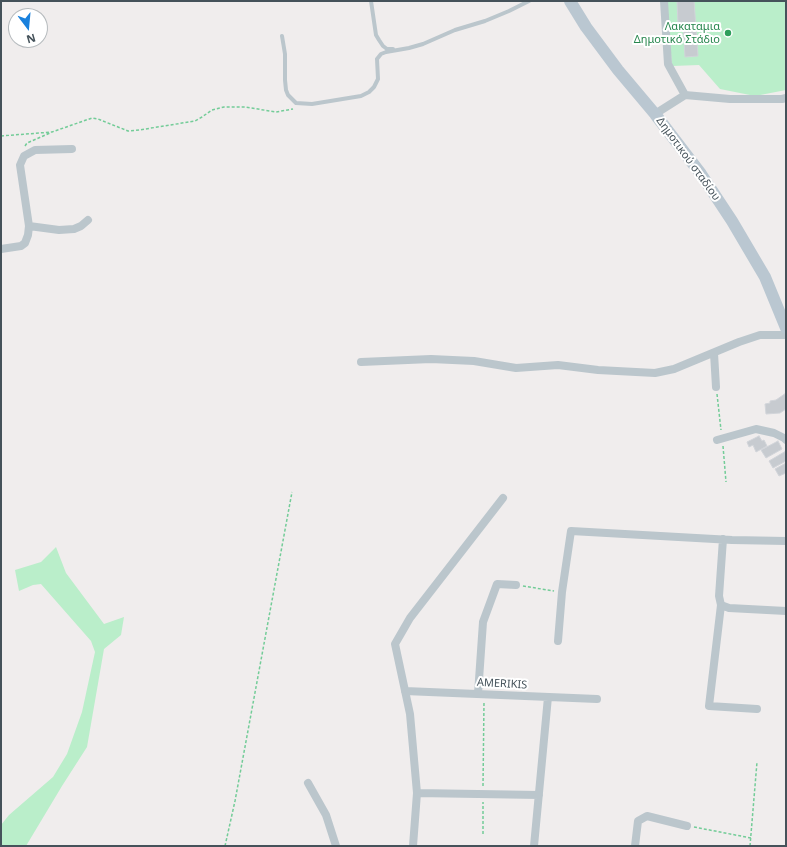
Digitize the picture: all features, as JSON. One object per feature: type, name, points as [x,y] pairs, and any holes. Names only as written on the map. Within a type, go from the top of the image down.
[{"type":"main road","name":"Δημοτικού σταδίου","points":[[570,1],[586,27],[618,70],[655,114],[701,174],[732,221],[764,277],[786,328]]},
{"type":"street","points":[[664,1],[668,64],[685,95]]},
{"type":"street","points":[[655,114],[685,95],[730,100],[786,98]]},
{"type":"street","points":[[1,249],[25,244],[28,235],[29,226],[20,165],[24,156],[35,150],[72,149]]},
{"type":"street","points":[[29,226],[59,230],[74,229],[81,226],[88,220]]},
{"type":"street","points":[[361,362],[431,359],[474,361],[516,368],[558,365],[598,370],[655,373],[674,369],[760,335],[786,335]]},
{"type":"street","points":[[714,352],[716,387]]},
{"type":"street","points":[[717,440],[756,429],[774,433],[786,440]]},
{"type":"street","points":[[413,846],[417,793],[410,714],[395,644],[410,618],[503,498]]},
{"type":"street","points":[[558,641],[562,592],[572,531],[786,541]]},
{"type":"street","points":[[723,539],[719,596],[721,605],[709,706],[758,709]]},
{"type":"street","points":[[481,694],[483,622],[497,584],[516,585]]},
{"type":"street","points":[[721,605],[729,608],[786,611]]},
{"type":"street","name":"AMERIKIS","points":[[405,691],[597,699]]},
{"type":"street","points":[[534,846],[548,697]]},
{"type":"street","points":[[308,783],[326,815],[336,846]]},
{"type":"street","points":[[417,793],[539,795]]},
{"type":"street","points":[[635,846],[638,821],[647,816],[687,826]]},
{"type":"lane","points":[[371,1],[378,40],[387,49],[397,50]]},
{"type":"lane","points":[[282,36],[285,54],[286,90],[296,103],[312,104],[361,96],[369,92],[374,87],[378,79],[377,59],[381,54],[423,44],[455,30],[485,21],[529,1]]},
{"type":"path","points":[[1,136],[52,132],[92,118],[128,131],[139,130],[195,120],[212,110],[224,107],[245,106],[276,112],[293,109],[304,104]]},
{"type":"path","points":[[225,846],[236,801],[292,492]]},
{"type":"path","points":[[516,585],[562,592]]},
{"type":"path","points":[[481,694],[483,834]]},
{"type":"path","points":[[750,846],[757,762]]},
{"type":"path","points":[[687,826],[751,838]]},
{"type":"green space","name":"Λακαταμια Δημοτικό Στάδιο","points":[[667,1],[786,1],[786,90],[755,96],[720,89],[699,65],[672,66]]},
{"type":"green space","points":[[56,547],[66,573],[104,624],[124,617],[121,635],[104,649],[87,747],[26,846],[1,846],[1,825],[9,815],[53,777],[67,754],[82,712],[95,652],[91,641],[41,584],[33,585],[19,591],[15,570],[41,562]]},
{"type":"building","points":[[677,1],[694,1],[698,56],[685,57],[683,24],[678,24]]},
{"type":"building","points":[[786,393],[786,409],[780,413],[766,414],[765,404],[776,400]]},
{"type":"building","points":[[759,436],[762,441],[764,440],[767,446],[756,452],[753,445],[749,447],[747,442]]},
{"type":"building","points":[[778,441],[782,449],[766,458],[761,450]]},
{"type":"building","points":[[786,451],[786,461],[773,468],[769,461]]},
{"type":"building","points":[[786,463],[786,473],[779,476],[775,469]]},
{"type":"place","name":"Λακαταμια Δημοτικό Στάδιο","points":[[728,33]]}]
